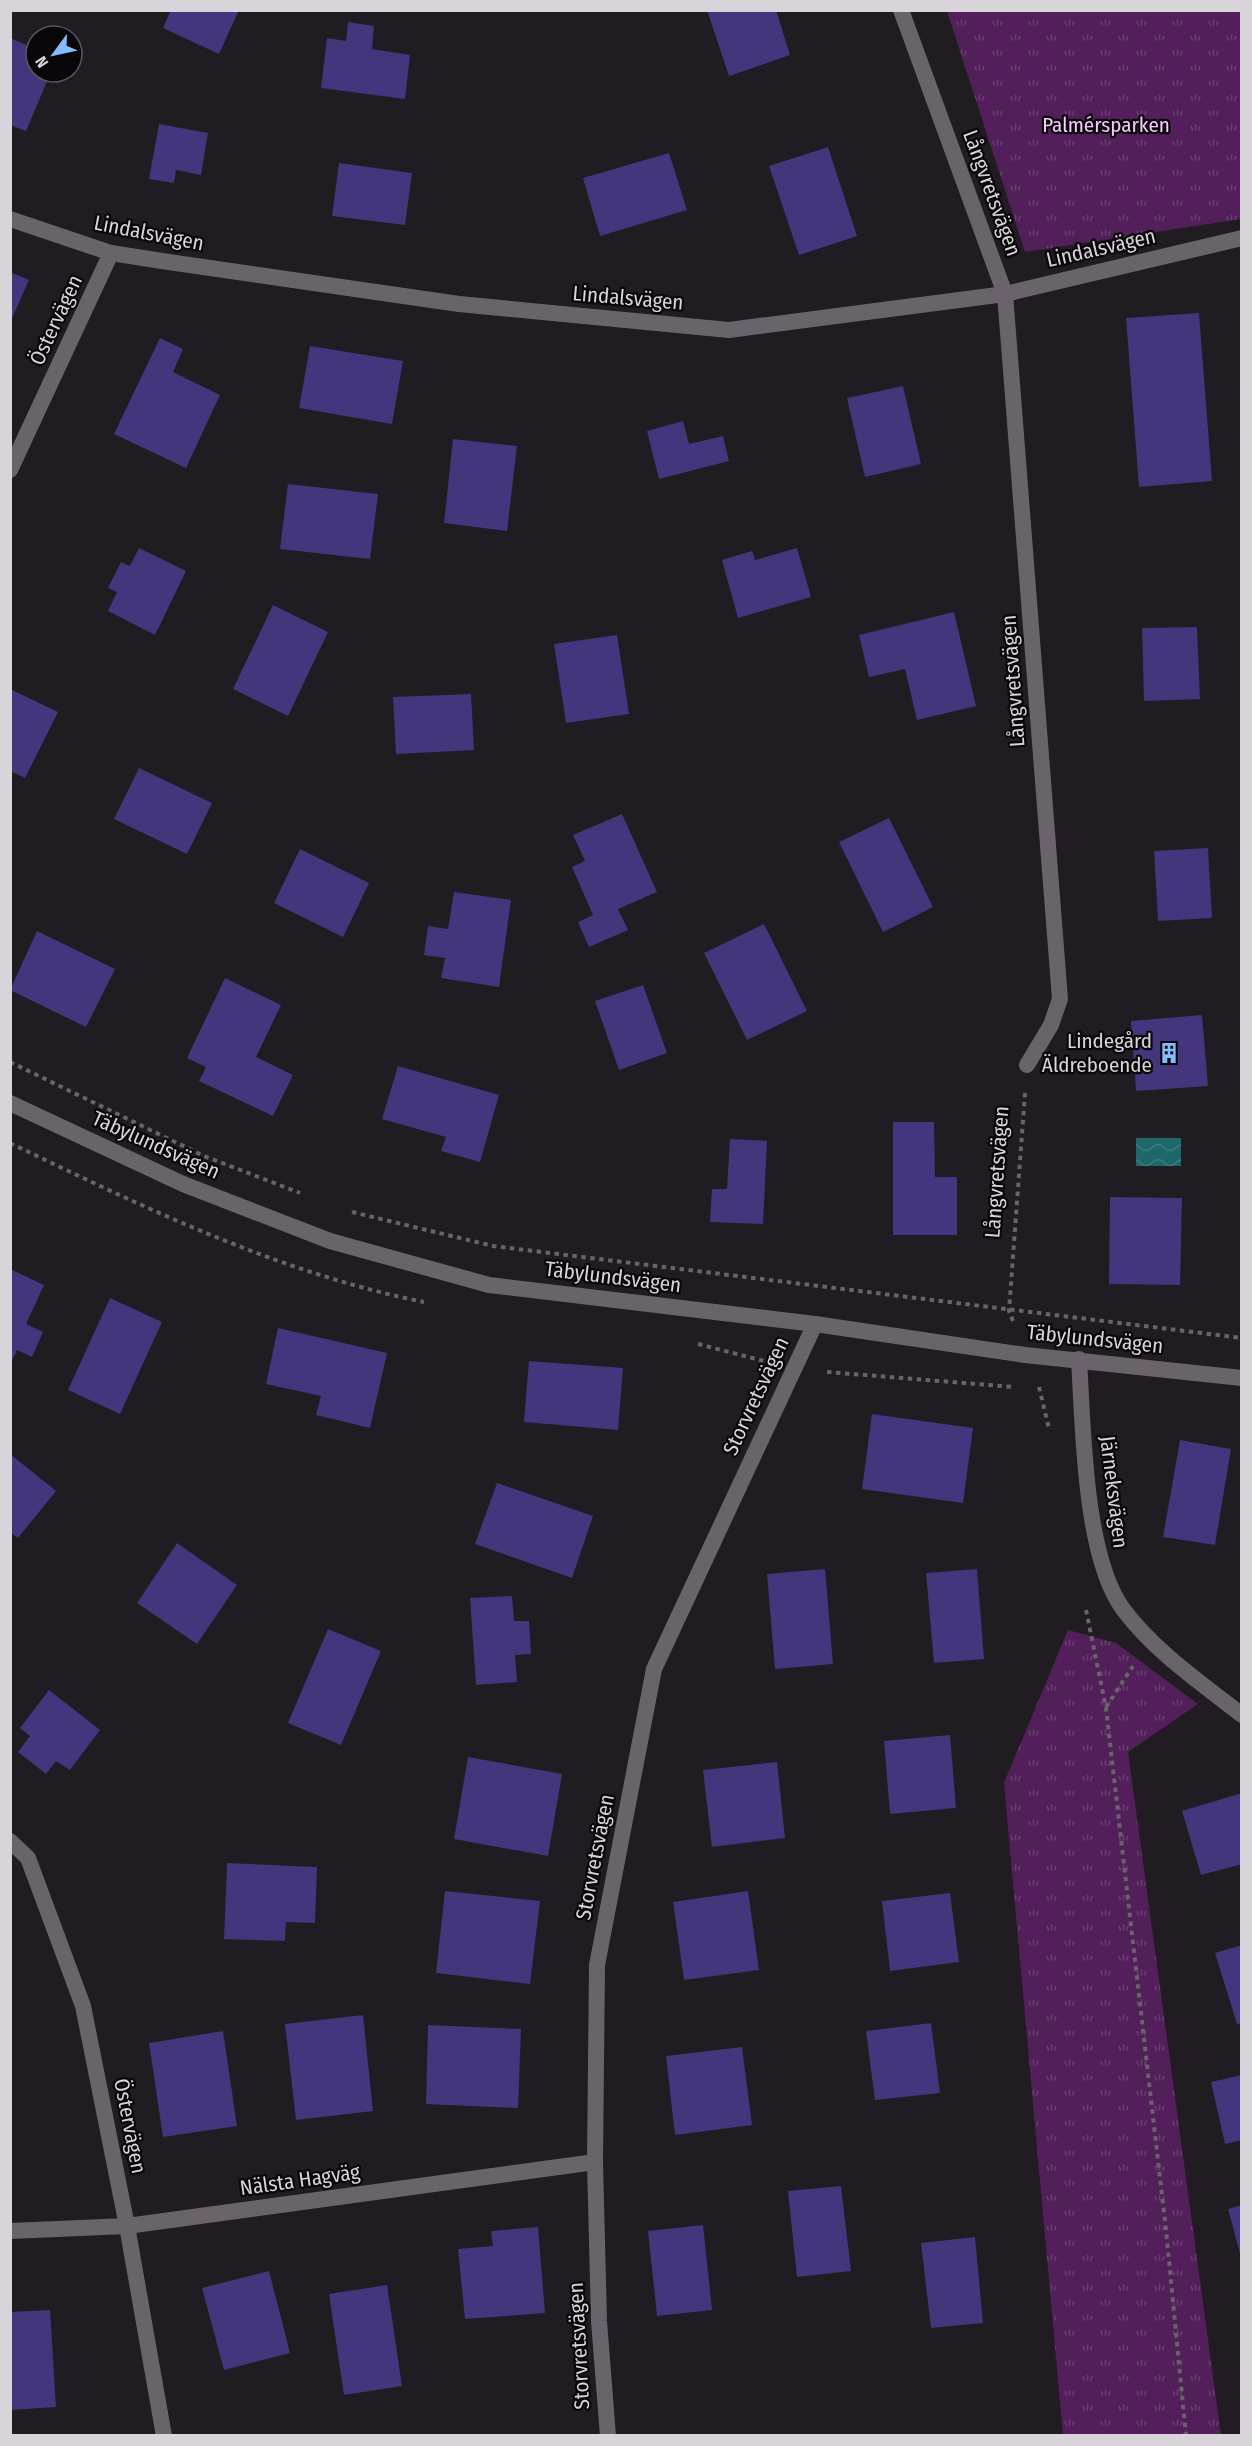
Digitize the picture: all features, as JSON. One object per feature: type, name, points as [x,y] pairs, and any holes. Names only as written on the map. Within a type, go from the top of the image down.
[{"type":"street","name":"Långvretsvägen","points":[[901,10],[1005,294],[1060,999],[1051,1025],[1027,1065]]},
{"type":"street","name":"Lindalsvägen","points":[[10,219],[111,253],[459,304],[729,330],[1005,294],[1242,238]]},
{"type":"street","name":"Östervägen","points":[[10,470],[111,253]]},
{"type":"street","name":"Täbylundsvägen","points":[[10,1103],[183,1184],[352,1248],[489,1285],[815,1324],[1025,1355],[1242,1378]]},
{"type":"street","name":"Storvretsvägen","points":[[608,2436],[599,2321],[595,2162],[597,1965],[654,1669],[815,1324]]},
{"type":"street","name":"Järneksvägen","points":[[1079,1359],[1085,1450],[1097,1552],[1122,1608],[1166,1655],[1242,1715]]},
{"type":"street","name":"Östervägen","points":[[10,1840],[28,1858],[83,2006],[127,2226],[164,2436]]},
{"type":"street","name":"Nälsta Hagväg","points":[[10,2231],[127,2226],[595,2162]]},
{"type":"path","points":[[10,1062],[204,1156],[303,1194]]},
{"type":"path","name":"Långvretsvägen","points":[[1027,1065],[1009,1311],[1040,1388],[1050,1435]]},
{"type":"path","points":[[342,1210],[493,1246],[1242,1338]]},
{"type":"path","points":[[1085,1606],[1106,1708],[1166,2230],[1186,2436]]},
{"type":"path","points":[[1106,1708],[1151,1638]]},
{"type":"green space","name":"Palmérsparken","points":[[947,11],[1241,11],[1241,219],[1025,252]]},
{"type":"green space","points":[[1068,1630],[1116,1643],[1198,1704],[1128,1752],[1221,2435],[1063,2435],[1004,1783]]},
{"type":"water","points":[[1136,1138],[1181,1138],[1181,1166],[1136,1166]]},
{"type":"building","points":[[171,10],[239,10],[219,54],[163,28]]},
{"type":"building","points":[[707,10],[776,10],[790,55],[729,76]]},
{"type":"building","points":[[348,22],[374,26],[372,49],[410,55],[405,99],[321,88],[327,38],[346,41]]},
{"type":"building","points":[[10,38],[24,44],[24,84],[46,84],[26,131],[10,125]]},
{"type":"building","points":[[159,124],[208,133],[201,175],[176,170],[174,183],[149,179]]},
{"type":"building","points":[[828,147],[857,236],[799,255],[769,166]]},
{"type":"building","points":[[669,153],[687,210],[600,236],[583,178]]},
{"type":"building","points":[[339,163],[412,173],[405,225],[332,216]]},
{"type":"building","points":[[10,272],[29,280],[10,323]]},
{"type":"building","points":[[1199,313],[1212,481],[1139,487],[1126,318]]},
{"type":"building","points":[[160,338],[183,349],[173,372],[220,395],[186,468],[114,434]]},
{"type":"building","points":[[310,346],[403,361],[392,424],[299,408]]},
{"type":"building","points":[[903,386],[921,464],[865,477],[847,398]]},
{"type":"building","points":[[683,421],[689,444],[723,436],[729,461],[659,479],[647,431]]},
{"type":"building","points":[[453,439],[517,446],[507,531],[444,523]]},
{"type":"building","points":[[288,484],[378,494],[370,559],[280,549]]},
{"type":"building","points":[[139,548],[186,571],[155,635],[108,611],[117,592],[108,588],[121,562],[130,566]]},
{"type":"building","points":[[797,548],[811,597],[738,618],[722,560],[752,551],[755,560]]},
{"type":"building","points":[[273,605],[328,632],[288,716],[233,689]]},
{"type":"building","points":[[954,612],[976,706],[917,720],[905,669],[869,677],[859,635]]},
{"type":"building","points":[[1197,627],[1200,699],[1144,701],[1142,628]]},
{"type":"building","points":[[617,635],[629,714],[566,723],[554,644]]},
{"type":"building","points":[[10,689],[58,712],[25,778],[10,771]]},
{"type":"building","points":[[471,694],[474,750],[396,754],[393,697]]},
{"type":"building","points":[[139,768],[212,803],[187,854],[114,819]]},
{"type":"building","points":[[622,814],[657,892],[618,909],[628,930],[589,947],[578,922],[593,915],[572,867],[585,861],[573,835]]},
{"type":"building","points":[[889,818],[933,907],[883,932],[839,842]]},
{"type":"building","points":[[1208,848],[1212,918],[1158,921],[1154,851]]},
{"type":"building","points":[[300,849],[369,883],[343,937],[274,903]]},
{"type":"building","points":[[454,892],[511,900],[499,987],[441,978],[445,958],[424,955],[428,926],[448,929]]},
{"type":"building","points":[[764,924],[807,1011],[747,1040],[704,953]]},
{"type":"building","points":[[37,931],[115,969],[86,1027],[10,990]]},
{"type":"building","points":[[225,978],[281,1005],[256,1057],[293,1075],[273,1116],[199,1081],[206,1067],[187,1058]]},
{"type":"building","points":[[643,985],[667,1053],[619,1070],[595,1001]]},
{"type":"building","name":"Lindegård Äldreboende","points":[[1202,1015],[1208,1086],[1136,1091],[1131,1021]]},
{"type":"building","points":[[398,1066],[499,1095],[480,1162],[441,1151],[446,1137],[382,1119]]},
{"type":"building","points":[[893,1122],[934,1122],[935,1177],[957,1177],[957,1235],[893,1235]]},
{"type":"building","points":[[730,1139],[767,1141],[763,1224],[710,1222],[712,1189],[727,1189]]},
{"type":"building","points":[[1110,1197],[1182,1198],[1180,1285],[1109,1284]]},
{"type":"building","points":[[10,1269],[44,1285],[26,1324],[43,1332],[32,1357],[17,1350],[10,1365]]},
{"type":"building","points":[[110,1298],[162,1322],[120,1414],[68,1390]]},
{"type":"building","points":[[278,1328],[387,1353],[370,1428],[316,1415],[321,1396],[266,1384]]},
{"type":"building","points":[[529,1361],[623,1368],[618,1430],[524,1422]]},
{"type":"building","points":[[872,1414],[973,1428],[963,1503],[862,1489]]},
{"type":"building","points":[[1180,1440],[1231,1449],[1215,1545],[1163,1537]]},
{"type":"building","points":[[10,1454],[56,1491],[18,1538],[10,1532]]},
{"type":"building","points":[[497,1483],[593,1516],[572,1578],[475,1544]]},
{"type":"building","points":[[177,1543],[237,1585],[197,1644],[137,1603]]},
{"type":"building","points":[[825,1569],[833,1664],[775,1669],[767,1574]]},
{"type":"building","points":[[977,1569],[984,1659],[934,1663],[926,1573]]},
{"type":"building","points":[[512,1596],[514,1621],[529,1621],[531,1654],[515,1655],[517,1682],[476,1685],[470,1598]]},
{"type":"building","points":[[328,1629],[381,1651],[341,1745],[288,1723]]},
{"type":"building","points":[[49,1690],[100,1730],[70,1770],[56,1761],[46,1774],[18,1752],[30,1736],[20,1728]]},
{"type":"building","points":[[950,1735],[956,1808],[890,1814],[884,1741]]},
{"type":"building","points":[[468,1757],[562,1774],[548,1856],[454,1839]]},
{"type":"building","points":[[777,1762],[785,1838],[712,1847],[703,1770]]},
{"type":"building","points":[[1242,1793],[1242,1864],[1201,1875],[1182,1811]]},
{"type":"building","points":[[227,1863],[317,1867],[315,1923],[286,1922],[285,1941],[224,1939]]},
{"type":"building","points":[[445,1891],[540,1901],[530,1984],[436,1973]]},
{"type":"building","points":[[748,1891],[759,1970],[684,1980],[673,1902]]},
{"type":"building","points":[[950,1893],[959,1962],[890,1971],[882,1901]]},
{"type":"building","points":[[1242,1945],[1242,2023],[1237,2024],[1215,1953]]},
{"type":"building","points":[[363,2015],[373,2111],[296,2120],[285,2024]]},
{"type":"building","points":[[931,2023],[940,2093],[875,2100],[866,2031]]},
{"type":"building","points":[[428,2025],[521,2029],[518,2108],[426,2104]]},
{"type":"building","points":[[223,2031],[237,2126],[163,2137],[149,2043]]},
{"type":"building","points":[[742,2047],[752,2125],[675,2135],[666,2056]]},
{"type":"building","points":[[1242,2075],[1242,2140],[1225,2144],[1211,2082]]},
{"type":"building","points":[[841,2186],[851,2271],[797,2277],[788,2191]]},
{"type":"building","points":[[1242,2205],[1242,2257],[1241,2257],[1228,2209]]},
{"type":"building","points":[[703,2225],[712,2310],[657,2316],[648,2231]]},
{"type":"building","points":[[538,2227],[545,2313],[465,2319],[458,2249],[493,2246],[491,2231]]},
{"type":"building","points":[[975,2237],[983,2323],[931,2328],[921,2243]]},
{"type":"building","points":[[269,2271],[290,2353],[224,2370],[202,2288]]},
{"type":"building","points":[[387,2285],[402,2386],[344,2395],[329,2294]]},
{"type":"building","points":[[50,2310],[56,2407],[10,2410],[10,2312]]},
{"type":"place","name":"Lindegård Äldreboende","points":[[1169,1053]]}]
